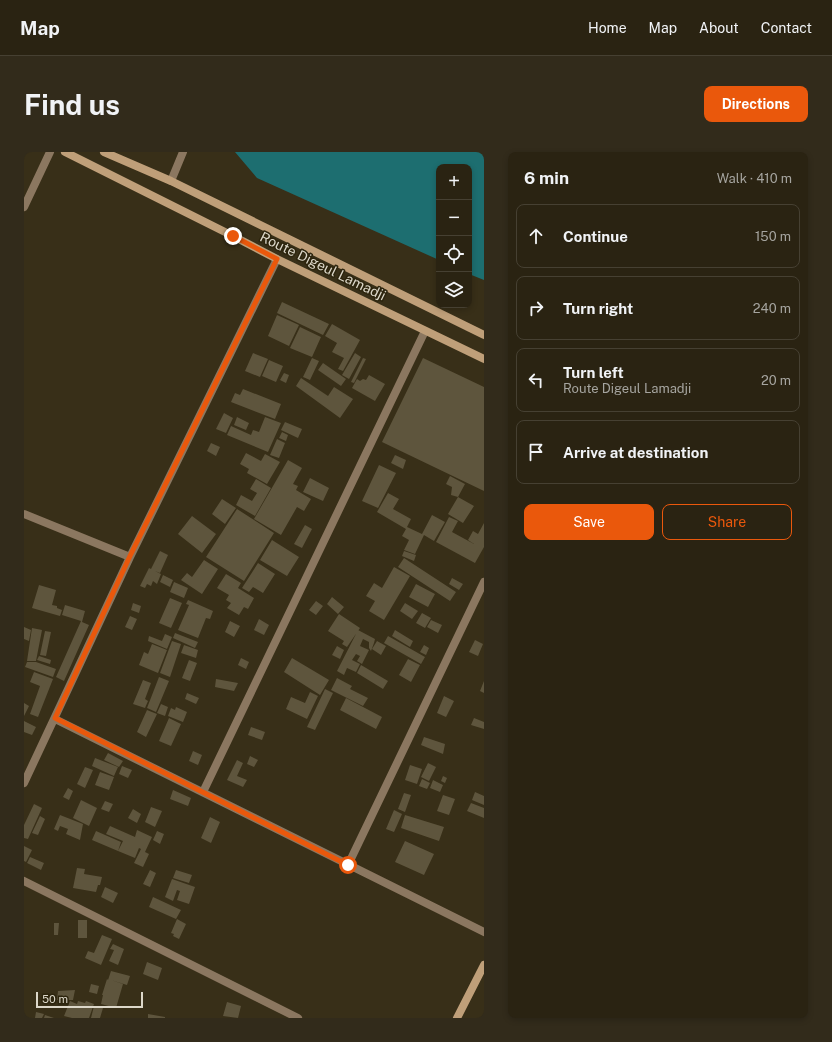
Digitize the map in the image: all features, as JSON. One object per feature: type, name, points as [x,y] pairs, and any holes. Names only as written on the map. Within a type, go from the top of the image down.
[{"type":"main road","name":"Route Digeul Lamadji","points":[[65,152],[277,259],[484,359]]},
{"type":"main road","points":[[104,152],[171,182],[484,335]]},
{"type":"main road","points":[[457,1018],[484,965]]},
{"type":"street","points":[[24,207],[50,152]]},
{"type":"street","points":[[171,182],[182,152]]},
{"type":"street","points":[[24,783],[130,556],[277,259]]},
{"type":"street","points":[[203,792],[425,331]]},
{"type":"street","points":[[24,514],[130,556]]},
{"type":"street","points":[[348,865],[484,582]]},
{"type":"street","points":[[55,718],[484,932]]},
{"type":"street","points":[[24,881],[298,1018]]},
{"type":"water","points":[[235,152],[484,152],[484,280],[472,275],[472,164],[436,164],[436,259],[257,178]]},
{"type":"building","points":[[282,302],[329,324],[323,335],[277,313]]},
{"type":"building","points":[[277,315],[299,325],[289,346],[268,336]]},
{"type":"building","points":[[332,324],[360,340],[343,371],[338,369],[344,358],[332,352],[337,343],[325,336]]},
{"type":"building","points":[[300,327],[321,337],[312,357],[290,348]]},
{"type":"building","points":[[253,353],[268,359],[260,377],[245,371]]},
{"type":"building","points":[[355,353],[361,357],[349,379],[342,375]]},
{"type":"building","points":[[312,358],[319,361],[310,380],[303,377]]},
{"type":"building","points":[[363,358],[366,359],[354,383],[351,382]]},
{"type":"building","points":[[423,358],[484,387],[484,491],[382,442]]},
{"type":"building","points":[[269,360],[283,366],[276,382],[262,376]]},
{"type":"building","points":[[323,363],[346,379],[341,386],[318,370]]},
{"type":"building","points":[[284,373],[289,375],[286,383],[280,380]]},
{"type":"building","points":[[369,375],[385,384],[375,401],[352,388],[357,379],[360,381],[363,379],[366,380]]},
{"type":"building","points":[[301,378],[328,396],[334,387],[353,399],[340,418],[296,386]]},
{"type":"building","points":[[243,389],[281,404],[275,419],[231,402],[235,393],[240,395]]},
{"type":"building","points":[[224,413],[233,418],[226,433],[216,429]]},
{"type":"building","points":[[237,417],[249,423],[246,430],[234,425]]},
{"type":"building","points":[[265,417],[281,423],[268,452],[227,435],[231,426],[251,435],[253,430],[259,432]]},
{"type":"building","points":[[285,422],[302,429],[298,438],[281,430]]},
{"type":"building","points":[[282,432],[288,435],[286,441],[279,438]]},
{"type":"building","points":[[277,439],[285,443],[279,458],[270,455]]},
{"type":"building","points":[[211,443],[220,447],[216,456],[207,451]]},
{"type":"building","points":[[246,453],[261,461],[265,454],[280,462],[267,484],[247,473],[249,469],[240,464]]},
{"type":"building","points":[[395,455],[406,460],[403,469],[391,463]]},
{"type":"building","points":[[288,460],[302,468],[293,484],[298,486],[296,490],[311,499],[304,511],[297,507],[281,535],[254,519]]},
{"type":"building","points":[[379,465],[396,473],[378,508],[362,501]]},
{"type":"building","points":[[450,476],[465,484],[458,497],[451,495],[452,487],[446,484]]},
{"type":"building","points":[[310,478],[329,488],[323,501],[303,492]]},
{"type":"building","points":[[256,479],[271,488],[255,516],[236,505],[241,495],[252,501],[257,493],[250,489]]},
{"type":"building","points":[[388,493],[399,499],[393,509],[411,519],[407,527],[422,534],[432,515],[445,522],[434,541],[424,535],[415,554],[404,550],[409,540],[402,536],[406,529],[377,512]]},
{"type":"building","points":[[458,497],[474,506],[463,523],[448,514]]},
{"type":"building","points":[[222,499],[236,508],[225,524],[212,514]]},
{"type":"building","points":[[237,509],[274,533],[244,581],[206,557]]},
{"type":"building","points":[[192,516],[216,534],[202,553],[178,534]]},
{"type":"building","points":[[449,517],[458,521],[452,532],[474,544],[468,540],[473,531],[478,534],[484,523],[484,547],[475,563],[436,542]]},
{"type":"building","points":[[305,525],[312,529],[302,548],[294,544]]},
{"type":"building","points":[[272,540],[299,557],[287,576],[260,560]]},
{"type":"building","points":[[160,551],[168,555],[160,573],[155,571],[161,574],[157,584],[153,581],[151,586],[147,584],[145,588],[140,586],[149,568],[151,569]]},
{"type":"building","points":[[404,551],[416,555],[414,561],[402,556]]},
{"type":"building","points":[[404,558],[456,592],[450,601],[398,567]]},
{"type":"building","points":[[204,560],[218,569],[202,594],[181,580],[187,573],[192,577]]},
{"type":"building","points":[[258,563],[275,574],[263,593],[253,587],[249,592],[242,588]]},
{"type":"building","points":[[394,567],[410,576],[384,620],[369,611],[375,601],[366,596],[374,583],[382,588]]},
{"type":"building","points":[[226,574],[241,583],[238,588],[254,598],[248,609],[244,607],[239,615],[227,608],[231,603],[226,600],[229,595],[217,588]]},
{"type":"building","points":[[163,575],[173,580],[170,587],[160,582]]},
{"type":"building","points":[[452,578],[463,584],[459,590],[449,584]]},
{"type":"building","points":[[174,582],[188,588],[184,598],[170,592]]},
{"type":"building","points":[[416,584],[435,594],[428,607],[409,597]]},
{"type":"building","points":[[39,585],[56,590],[52,605],[57,606],[57,608],[62,610],[60,616],[32,608]]},
{"type":"building","points":[[332,597],[344,607],[338,614],[327,604]]},
{"type":"building","points":[[170,598],[182,603],[171,628],[159,623]]},
{"type":"building","points":[[188,600],[213,611],[210,619],[206,618],[198,638],[178,630],[189,605],[186,604]]},
{"type":"building","points":[[316,601],[323,606],[316,615],[309,610]]},
{"type":"building","points":[[133,603],[141,606],[139,613],[131,610]]},
{"type":"building","points":[[405,603],[418,611],[412,619],[400,611]]},
{"type":"building","points":[[65,605],[85,611],[82,622],[89,625],[64,681],[56,677],[81,621],[62,615]]},
{"type":"building","points":[[422,613],[431,618],[425,628],[416,623]]},
{"type":"building","points":[[339,614],[360,628],[347,647],[342,644],[344,641],[328,631]]},
{"type":"building","points":[[130,616],[137,619],[132,630],[125,627]]},
{"type":"building","points":[[259,619],[269,625],[264,635],[254,630]]},
{"type":"building","points":[[431,620],[442,625],[438,633],[427,627]]},
{"type":"building","points":[[230,621],[240,626],[234,637],[225,632]]},
{"type":"building","points":[[24,627],[31,630],[29,641],[24,639]]},
{"type":"building","points":[[32,628],[42,630],[36,661],[27,661]]},
{"type":"building","points":[[358,630],[375,639],[374,643],[371,651],[369,648],[369,642],[363,639],[360,646],[369,650],[362,664],[357,661],[360,656],[356,654],[352,660],[360,664],[356,672],[347,668],[344,675],[337,671]]},
{"type":"building","points":[[395,630],[413,641],[410,647],[392,636]]},
{"type":"building","points":[[45,631],[51,632],[46,656],[40,655]]},
{"type":"building","points":[[175,633],[198,642],[195,648],[173,638]]},
{"type":"building","points":[[165,634],[172,637],[167,649],[148,641],[149,636],[162,641]]},
{"type":"building","points":[[388,636],[425,657],[421,664],[384,643]]},
{"type":"building","points":[[475,640],[483,644],[478,656],[469,652]]},
{"type":"building","points":[[172,641],[181,644],[170,677],[160,673]]},
{"type":"building","points":[[377,641],[386,646],[381,655],[372,649]]},
{"type":"building","points":[[152,644],[167,650],[158,673],[139,665],[144,652],[148,654]]},
{"type":"building","points":[[184,645],[198,650],[196,658],[181,653]]},
{"type":"building","points":[[424,645],[429,648],[426,655],[420,652]]},
{"type":"building","points":[[337,646],[344,650],[340,659],[332,655]]},
{"type":"building","points":[[39,656],[51,660],[50,664],[37,660]]},
{"type":"building","points":[[241,658],[249,662],[246,669],[238,665]]},
{"type":"building","points":[[292,658],[329,680],[320,695],[284,672]]},
{"type":"building","points":[[408,659],[420,665],[411,682],[399,675]]},
{"type":"building","points":[[189,660],[197,663],[190,681],[182,678]]},
{"type":"building","points":[[27,662],[36,662],[56,669],[53,677],[25,667]]},
{"type":"building","points":[[361,665],[388,681],[383,689],[357,673]]},
{"type":"building","points":[[34,672],[53,679],[38,717],[30,714],[40,686],[30,682]]},
{"type":"building","points":[[159,677],[169,681],[156,712],[147,708]]},
{"type":"building","points":[[337,678],[352,686],[350,689],[368,698],[363,706],[331,690]]},
{"type":"building","points":[[216,679],[238,683],[234,691],[215,687]]},
{"type":"building","points":[[143,680],[151,683],[145,699],[148,701],[145,708],[133,704]]},
{"type":"building","points":[[484,681],[484,693],[480,691]]},
{"type":"building","points":[[325,689],[333,693],[315,730],[307,727]]},
{"type":"building","points":[[310,692],[318,696],[307,719],[286,709],[291,697],[305,703]]},
{"type":"building","points":[[187,693],[199,698],[196,704],[185,699]]},
{"type":"building","points":[[444,696],[454,701],[446,717],[437,713]]},
{"type":"building","points":[[346,698],[382,717],[376,729],[340,710]]},
{"type":"building","points":[[24,703],[29,706],[24,716]]},
{"type":"building","points":[[161,704],[168,707],[165,716],[157,713]]},
{"type":"building","points":[[176,707],[187,712],[183,722],[168,716],[171,708],[175,710]]},
{"type":"building","points":[[147,710],[157,714],[146,737],[137,732]]},
{"type":"building","points":[[169,718],[181,724],[171,746],[159,741]]},
{"type":"building","points":[[474,718],[484,722],[484,729],[471,725]]},
{"type":"building","points":[[24,721],[36,727],[32,735],[24,732]]},
{"type":"building","points":[[251,727],[265,732],[262,740],[248,735]]},
{"type":"building","points":[[424,737],[445,744],[443,754],[421,745]]},
{"type":"building","points":[[193,751],[202,755],[198,765],[189,761]]},
{"type":"building","points":[[108,753],[123,761],[119,767],[104,760]]},
{"type":"building","points":[[250,756],[258,760],[254,767],[247,764]]},
{"type":"building","points":[[95,758],[118,767],[114,776],[92,766]]},
{"type":"building","points":[[237,760],[243,763],[237,776],[247,780],[243,787],[227,780]]},
{"type":"building","points":[[428,763],[436,767],[429,781],[421,777]]},
{"type":"building","points":[[410,765],[422,769],[417,784],[405,780]]},
{"type":"building","points":[[122,766],[132,770],[128,778],[119,774]]},
{"type":"building","points":[[85,767],[93,770],[85,788],[77,784]]},
{"type":"building","points":[[100,772],[114,777],[109,790],[95,785]]},
{"type":"building","points":[[443,776],[447,778],[445,783],[441,781]]},
{"type":"building","points":[[422,779],[430,783],[427,789],[419,786]]},
{"type":"building","points":[[433,780],[443,785],[440,792],[430,788]]},
{"type":"building","points":[[68,788],[73,791],[69,800],[63,797]]},
{"type":"building","points":[[173,790],[191,798],[188,806],[170,799]]},
{"type":"building","points":[[475,792],[484,796],[484,805],[472,800]]},
{"type":"building","points":[[404,793],[411,795],[405,812],[398,809]]},
{"type":"building","points":[[443,795],[455,799],[449,815],[437,811]]},
{"type":"building","points":[[81,800],[97,808],[89,826],[73,818]]},
{"type":"building","points":[[105,801],[113,804],[109,812],[101,809]]},
{"type":"building","points":[[471,803],[484,808],[484,818],[467,811]]},
{"type":"building","points":[[34,804],[42,808],[28,839],[24,838],[24,825]]},
{"type":"building","points":[[151,807],[162,811],[155,827],[145,822]]},
{"type":"building","points":[[133,809],[141,814],[137,823],[128,818]]},
{"type":"building","points":[[394,810],[402,814],[394,832],[386,829]]},
{"type":"building","points":[[60,815],[83,824],[80,840],[66,834],[68,829],[60,826],[58,831],[54,829]]},
{"type":"building","points":[[405,815],[444,827],[439,841],[401,828]]},
{"type":"building","points":[[40,816],[45,819],[38,835],[32,833]]},
{"type":"building","points":[[210,817],[220,822],[211,843],[201,838]]},
{"type":"building","points":[[110,826],[135,837],[137,830],[152,837],[145,852],[149,854],[143,867],[134,863],[141,849],[139,848],[135,858],[118,851],[123,841],[106,834]]},
{"type":"building","points":[[96,831],[121,842],[118,851],[92,840]]},
{"type":"building","points":[[157,831],[164,834],[160,844],[153,840]]},
{"type":"building","points":[[405,841],[434,854],[424,875],[395,862]]},
{"type":"building","points":[[24,846],[32,850],[26,862],[24,861]]},
{"type":"building","points":[[30,857],[44,863],[41,870],[27,863]]},
{"type":"building","points":[[77,868],[85,869],[84,874],[102,877],[96,892],[73,888]]},
{"type":"building","points":[[150,870],[156,873],[150,887],[143,884]]},
{"type":"building","points":[[176,870],[192,875],[189,883],[173,878]]},
{"type":"building","points":[[172,879],[195,887],[189,904],[177,900],[180,891],[177,890],[173,901],[165,897]]},
{"type":"building","points":[[105,887],[118,893],[113,903],[101,897]]},
{"type":"building","points":[[153,897],[181,910],[176,919],[149,907]]},
{"type":"building","points":[[177,919],[186,924],[179,939],[171,933]]},
{"type":"building","points":[[78,920],[87,920],[87,938],[78,938]]},
{"type":"building","points":[[54,923],[59,923],[58,935],[54,935]]},
{"type":"building","points":[[102,935],[112,939],[101,965],[85,958],[88,951],[94,953]]},
{"type":"building","points":[[113,944],[124,949],[118,965],[109,961],[114,950],[110,949]]},
{"type":"building","points":[[147,962],[162,968],[158,980],[143,974]]},
{"type":"building","points":[[111,971],[130,976],[127,985],[111,980],[123,984],[116,1008],[101,1004],[102,995]]},
{"type":"building","points":[[91,984],[99,986],[97,994],[89,992]]},
{"type":"building","points":[[75,990],[73,1000],[57,1000],[58,991]]},
{"type":"building","points":[[70,1001],[77,1004],[78,1001],[85,1003],[86,1001],[94,1004],[89,1018],[72,1018],[64,1016]]},
{"type":"building","points":[[227,1002],[241,1006],[238,1018],[223,1016]]},
{"type":"building","points":[[94,1006],[103,1008],[100,1018],[91,1018]]},
{"type":"building","points":[[36,1012],[44,1014],[42,1018],[35,1018]]},
{"type":"building","points":[[148,1014],[165,1017],[165,1018],[148,1018]]},
{"type":"building","points":[[45,1015],[54,1018],[44,1018]]},
{"type":"route","points":[[233,236],[277,259],[130,556],[55,718],[348,865]]}]
